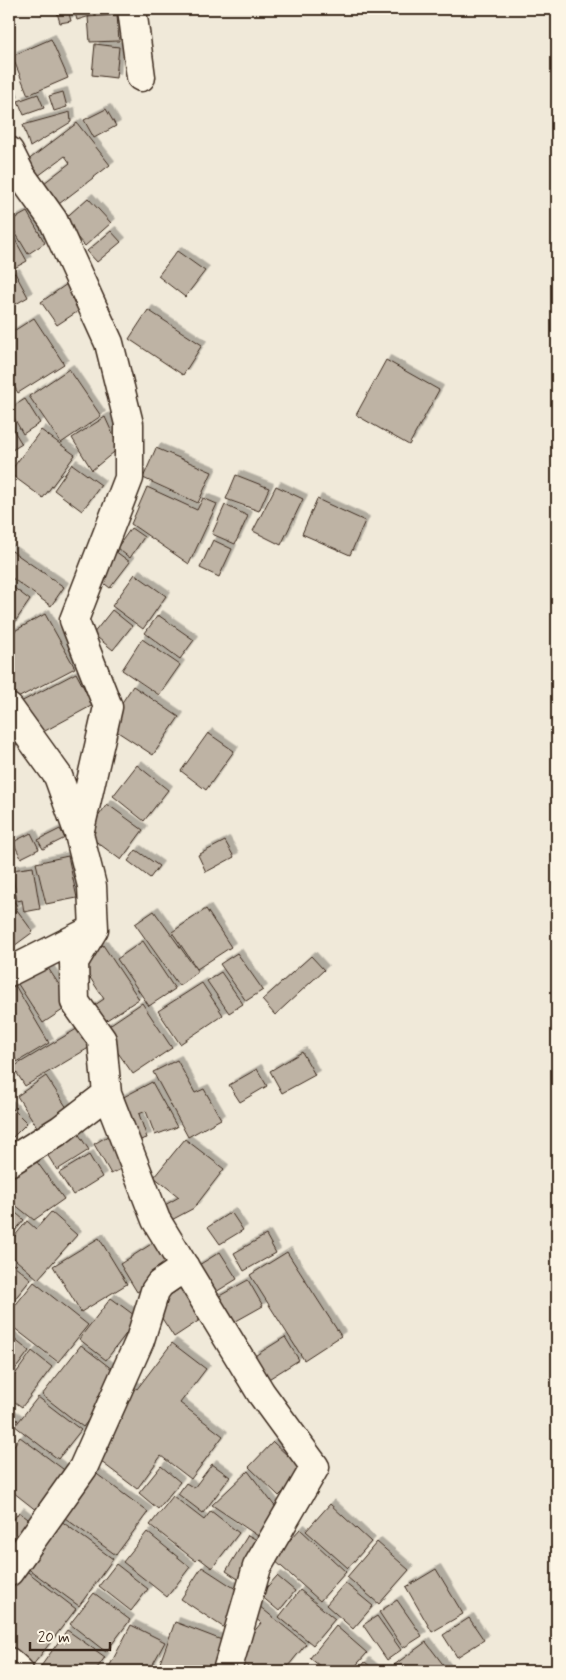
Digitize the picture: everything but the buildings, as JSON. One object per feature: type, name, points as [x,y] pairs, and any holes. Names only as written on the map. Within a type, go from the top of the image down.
[{"type":"street","points":[[132,9],[141,77]]},
{"type":"street","points":[[9,150],[21,175],[53,220],[109,343],[129,424],[129,478],[74,620],[108,707],[79,834]]},
{"type":"street","points":[[9,708],[58,776],[79,834],[92,886],[94,929],[74,962],[75,1002],[102,1040],[107,1094],[156,1220],[261,1393],[315,1467],[257,1567],[227,1671]]},
{"type":"street","points":[[9,972],[94,929]]},
{"type":"street","points":[[9,1162],[60,1130],[107,1094]]},
{"type":"street","points":[[9,1572],[83,1468],[140,1340],[155,1291],[160,1284],[185,1267]]},
{"type":"street","points":[[9,1662],[19,1671]]}]
